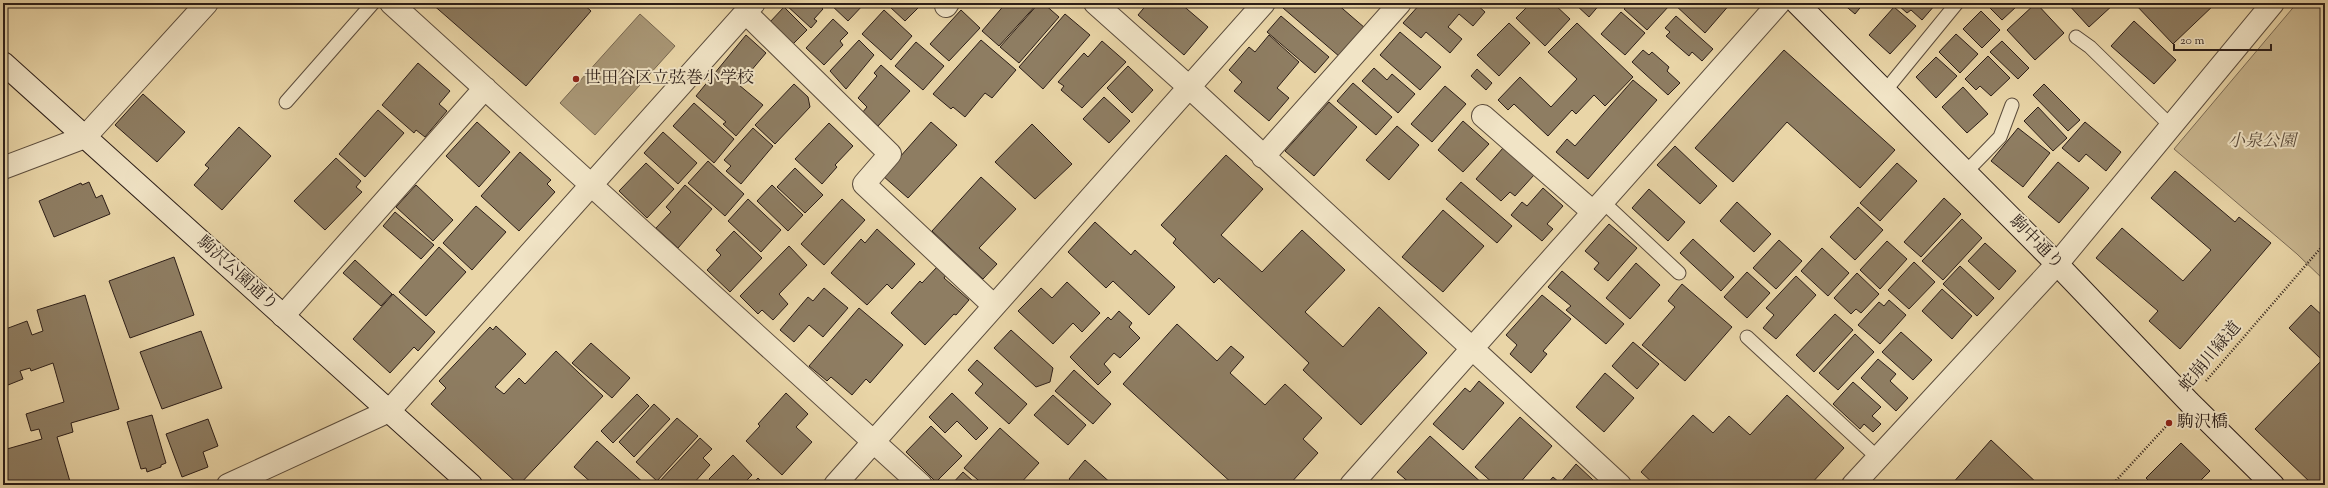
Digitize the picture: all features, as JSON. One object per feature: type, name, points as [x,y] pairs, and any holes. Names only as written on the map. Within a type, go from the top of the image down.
[{"type":"street","points":[[3,168],[85,137],[207,3]]},
{"type":"street","points":[[391,3],[921,485]]},
{"type":"street","points":[[1095,3],[1190,87],[1263,157],[1620,485]]},
{"type":"street","points":[[835,485],[993,305],[1264,3]]},
{"type":"street","points":[[1263,157],[1400,3]]},
{"type":"street","points":[[1351,485],[1473,350],[1778,3]]},
{"type":"street","name":"駒中通り","points":[[1797,3],[2057,264],[2189,402],[2273,485]]},
{"type":"street","points":[[1853,485],[2057,264],[2273,3]]},
{"type":"street","points":[[228,485],[389,411],[750,8],[890,154],[864,184],[993,305]]},
{"type":"street","name":"駒沢公園通り","points":[[3,63],[471,485]]},
{"type":"street","points":[[283,316],[485,88]]},
{"type":"street","points":[[1483,116],[1598,207]]},
{"type":"lane","points":[[286,102],[373,3]]},
{"type":"lane","points":[[1885,91],[1957,3]]},
{"type":"lane","points":[[2076,37],[2090,47],[2171,126]]},
{"type":"lane","points":[[1966,172],[2000,137],[2012,105]]},
{"type":"lane","points":[[1598,207],[1679,273]]},
{"type":"lane","points":[[1747,337],[1878,458]]},
{"type":"path","name":"蛇崩川緑道","points":[[2112,485],[2189,402],[2325,243]]},
{"type":"green space","name":"小泉公園","points":[[2297,3],[2325,3],[2325,281],[2297,254],[2174,149]]},
{"type":"shaded area","points":[[640,14],[675,46],[595,135],[560,103]]},
{"type":"building","points":[[431,3],[582,3],[591,11],[526,86]]},
{"type":"building","points":[[817,3],[823,9],[814,19],[817,21],[811,28],[785,4]]},
{"type":"building","points":[[829,3],[865,3],[848,21]]},
{"type":"building","points":[[894,3],[923,3],[905,21],[890,7]]},
{"type":"building","points":[[1006,3],[1038,3],[999,46],[982,31]]},
{"type":"building","points":[[1039,3],[1043,3],[1059,17],[1019,63],[1000,47]]},
{"type":"building","points":[[1148,3],[1180,3],[1208,27],[1184,55],[1138,15]]},
{"type":"building","points":[[1287,3],[1336,3],[1365,28],[1340,57],[1283,8]]},
{"type":"building","points":[[1421,3],[1475,3],[1485,12],[1473,26],[1459,14],[1448,27],[1462,39],[1450,53],[1426,32],[1421,38],[1403,23]]},
{"type":"building","points":[[1531,3],[1553,3],[1570,19],[1545,46],[1516,18]]},
{"type":"building","points":[[1574,3],[1601,3],[1589,17]]},
{"type":"building","points":[[1630,3],[1666,3],[1669,6],[1647,30],[1624,9]]},
{"type":"building","points":[[1673,3],[1731,3],[1705,33]]},
{"type":"building","points":[[1842,3],[1864,3],[1855,14]]},
{"type":"building","points":[[1900,3],[1933,3],[1935,5],[1922,20],[1911,10],[1907,13],[1898,5]]},
{"type":"building","points":[[1985,3],[2014,3],[2017,6],[2002,20]]},
{"type":"building","points":[[2036,3],[2064,33],[2035,60],[2007,30]]},
{"type":"building","points":[[2067,3],[2113,3],[2114,4],[2089,27]]},
{"type":"building","points":[[2134,3],[2216,3],[2173,44]]},
{"type":"building","points":[[784,7],[807,30],[792,45],[769,23]]},
{"type":"building","points":[[1894,7],[1916,26],[1890,54],[1869,35]]},
{"type":"building","points":[[884,10],[912,36],[891,60],[862,34]]},
{"type":"building","points":[[961,10],[980,28],[949,61],[930,44]]},
{"type":"building","points":[[1981,11],[2000,30],[1982,48],[1963,29]]},
{"type":"building","points":[[1621,12],[1645,33],[1625,55],[1601,34]]},
{"type":"building","points":[[1065,14],[1090,35],[1043,89],[1019,67]]},
{"type":"building","points":[[1281,16],[1329,57],[1315,73],[1267,32]]},
{"type":"building","points":[[1676,16],[1713,49],[1702,61],[1692,52],[1689,56],[1666,36],[1670,32],[1665,28]]},
{"type":"building","points":[[833,19],[848,33],[840,41],[843,45],[824,65],[806,48]]},
{"type":"building","points":[[2134,21],[2176,60],[2154,84],[2111,46]]},
{"type":"building","points":[[1509,23],[1530,43],[1499,76],[1477,55]]},
{"type":"building","points":[[1577,23],[1633,77],[1605,106],[1594,95],[1576,114],[1572,110],[1548,136],[1514,104],[1508,110],[1498,100],[1520,77],[1551,107],[1577,79],[1548,52]]},
{"type":"building","points":[[1400,32],[1441,67],[1420,90],[1380,55]]},
{"type":"building","points":[[1956,34],[1978,54],[1960,73],[1939,52]]},
{"type":"building","points":[[746,35],[766,53],[739,85],[763,105],[736,136],[723,124],[726,122],[696,96]]},
{"type":"building","points":[[1269,35],[1299,62],[1277,88],[1289,98],[1269,121],[1234,91],[1242,82],[1229,70],[1249,47],[1255,52]]},
{"type":"building","points":[[859,40],[874,55],[846,89],[830,71]]},
{"type":"building","points":[[981,40],[1016,70],[992,98],[985,93],[965,117],[953,107],[951,109],[933,94]]},
{"type":"building","points":[[1102,41],[1126,62],[1082,108],[1061,90],[1064,86],[1058,82],[1084,53],[1088,57]]},
{"type":"building","points":[[2002,41],[2029,68],[2018,79],[1990,52]]},
{"type":"building","points":[[916,42],[944,66],[923,90],[895,66]]},
{"type":"building","points":[[1643,50],[1649,55],[1652,52],[1669,67],[1667,71],[1680,83],[1668,95],[1632,62]]},
{"type":"building","points":[[1784,50],[1895,150],[1860,188],[1787,122],[1733,182],[1695,148]]},
{"type":"building","points":[[1988,56],[2010,78],[1991,96],[1980,86],[1976,90],[1965,79]]},
{"type":"building","points":[[1936,57],[1957,76],[1936,98],[1916,77]]},
{"type":"building","points":[[418,63],[450,91],[439,104],[447,111],[425,137],[416,130],[414,133],[382,105]]},
{"type":"building","points":[[881,65],[910,91],[878,126],[862,113],[867,107],[858,98],[877,76],[874,73]]},
{"type":"building","points":[[1128,66],[1153,90],[1132,113],[1107,88]]},
{"type":"building","points":[[1374,68],[1387,80],[1392,74],[1415,94],[1398,113],[1362,81]]},
{"type":"building","points":[[1477,69],[1492,83],[1486,90],[1471,76]]},
{"type":"building","points":[[1633,80],[1657,100],[1588,179],[1556,152],[1567,139],[1575,146]]},
{"type":"building","points":[[1353,83],[1392,117],[1376,135],[1337,101]]},
{"type":"building","points":[[794,84],[808,97],[810,107],[775,144],[755,125]]},
{"type":"building","points":[[2044,84],[2080,120],[2068,131],[2033,95]]},
{"type":"building","points":[[1445,86],[1466,104],[1432,142],[1411,124]]},
{"type":"building","points":[[1963,87],[1988,114],[1967,133],[1942,107]]},
{"type":"building","points":[[143,94],[185,132],[157,162],[115,125]]},
{"type":"building","points":[[1104,97],[1130,121],[1109,143],[1083,119]]},
{"type":"building","points":[[1329,102],[1357,127],[1314,176],[1285,151]]},
{"type":"building","points":[[694,103],[734,139],[714,163],[673,126]]},
{"type":"building","points":[[2038,107],[2067,138],[2053,151],[2024,121]]},
{"type":"building","points":[[378,110],[404,133],[365,177],[339,154]]},
{"type":"building","points":[[1463,121],[1489,144],[1463,172],[1438,150]]},
{"type":"building","points":[[477,122],[510,152],[479,187],[446,156]]},
{"type":"building","points":[[931,122],[957,145],[908,198],[883,176]]},
{"type":"building","points":[[2085,122],[2121,152],[2106,171],[2086,154],[2079,162],[2062,148]]},
{"type":"building","points":[[829,123],[853,146],[835,165],[837,167],[822,184],[795,159]]},
{"type":"building","points":[[1032,124],[1072,164],[1035,199],[995,162]]},
{"type":"building","points":[[1397,126],[1419,145],[1389,180],[1366,160]]},
{"type":"building","points":[[239,127],[271,156],[222,210],[194,185],[209,168],[205,165]]},
{"type":"building","points":[[753,128],[773,146],[741,184],[726,171],[731,166],[724,160]]},
{"type":"building","points":[[2018,128],[2050,153],[2023,187],[1991,161]]},
{"type":"building","points":[[663,132],[697,163],[678,184],[644,153]]},
{"type":"building","points":[[1675,146],[1717,186],[1700,204],[1657,165]]},
{"type":"building","points":[[1503,148],[1534,175],[1515,196],[1510,192],[1501,201],[1476,179]]},
{"type":"building","points":[[520,152],[551,180],[547,184],[555,192],[519,231],[481,196]]},
{"type":"building","points":[[1226,155],[1263,189],[1221,235],[1262,272],[1302,230],[1345,270],[1305,312],[1343,347],[1379,307],[1427,353],[1361,425],[1303,370],[1309,363],[1219,278],[1214,283],[1173,243],[1176,239],[1161,225]]},
{"type":"building","points":[[336,158],[361,181],[356,187],[362,192],[325,230],[294,201]]},
{"type":"building","points":[[708,161],[744,194],[725,216],[688,183]]},
{"type":"building","points":[[2058,162],[2089,188],[2059,223],[2028,197]]},
{"type":"building","points":[[646,163],[674,189],[647,218],[619,191]]},
{"type":"building","points":[[1897,163],[1917,181],[1880,221],[1860,203]]},
{"type":"building","points":[[795,168],[823,195],[805,213],[777,187]]},
{"type":"building","points":[[2175,171],[2235,222],[2239,217],[2271,243],[2180,349],[2149,321],[2158,311],[2096,258],[2122,228],[2183,281],[2211,250],[2151,198]]},
{"type":"building","points":[[981,177],[1016,209],[979,248],[997,264],[983,279],[932,231]]},
{"type":"building","points":[[89,182],[96,198],[102,195],[110,214],[54,237],[39,201],[81,183],[82,185]]},
{"type":"building","points":[[1461,182],[1512,226],[1497,243],[1446,199]]},
{"type":"building","points":[[416,185],[453,220],[433,241],[396,207]]},
{"type":"building","points":[[685,185],[712,209],[678,248],[656,228],[671,212],[666,207]]},
{"type":"building","points":[[772,185],[803,215],[788,231],[757,201]]},
{"type":"building","points":[[1543,188],[1563,206],[1547,224],[1553,229],[1542,241],[1511,215],[1522,202],[1527,206]]},
{"type":"building","points":[[1649,189],[1685,222],[1668,241],[1632,208]]},
{"type":"building","points":[[1944,198],[1961,214],[1921,257],[1904,242]]},
{"type":"building","points":[[748,199],[781,230],[761,252],[728,221]]},
{"type":"building","points":[[842,199],[865,220],[824,265],[801,244]]},
{"type":"building","points":[[1737,202],[1771,234],[1754,252],[1720,221]]},
{"type":"building","points":[[476,206],[506,232],[472,270],[443,243]]},
{"type":"building","points":[[1858,207],[1883,230],[1855,260],[1830,237]]},
{"type":"building","points":[[1443,210],[1484,246],[1443,292],[1402,257]]},
{"type":"building","points":[[395,212],[434,245],[421,259],[383,226]]},
{"type":"building","points":[[1962,219],[1982,238],[1943,280],[1922,261]]},
{"type":"building","points":[[1095,222],[1131,255],[1135,250],[1175,287],[1149,315],[1113,281],[1106,288],[1068,252]]},
{"type":"building","points":[[1609,224],[1637,248],[1608,281],[1594,269],[1599,263],[1585,251]]},
{"type":"building","points":[[877,229],[915,264],[892,289],[887,284],[867,305],[831,273],[861,239],[865,243]]},
{"type":"building","points":[[734,231],[762,258],[730,292],[707,270],[721,255],[716,250]]},
{"type":"building","points":[[1693,239],[1734,277],[1721,291],[1680,253]]},
{"type":"building","points":[[1779,240],[1802,261],[1776,289],[1753,268]]},
{"type":"building","points":[[1887,241],[1907,259],[1880,289],[1860,270]]},
{"type":"building","points":[[1985,243],[2016,271],[1999,290],[1968,261]]},
{"type":"building","points":[[789,246],[807,265],[779,294],[788,304],[773,320],[762,310],[758,314],[740,296]]},
{"type":"building","points":[[439,247],[466,272],[426,316],[399,292]]},
{"type":"building","points":[[1822,248],[1849,273],[1828,296],[1801,271]]},
{"type":"building","points":[[174,257],[194,315],[130,338],[109,281]]},
{"type":"building","points":[[355,260],[392,294],[381,306],[343,273]]},
{"type":"building","points":[[1914,262],[1935,282],[1909,309],[1888,290]]},
{"type":"building","points":[[1636,263],[1660,285],[1630,319],[1606,298]]},
{"type":"building","points":[[1960,266],[1994,298],[1977,316],[1943,284]]},
{"type":"building","points":[[937,267],[946,275],[944,278],[969,300],[925,345],[891,313],[920,281],[922,283]]},
{"type":"building","points":[[1562,271],[1624,324],[1606,344],[1566,310],[1571,306],[1548,287]]},
{"type":"building","points":[[1747,272],[1770,293],[1747,318],[1724,297]]},
{"type":"building","points":[[1857,273],[1879,294],[1861,313],[1856,309],[1851,314],[1834,298]]},
{"type":"building","points":[[1796,276],[1816,295],[1776,339],[1763,328],[1774,315],[1766,308]]},
{"type":"building","points":[[1067,282],[1100,313],[1082,332],[1073,323],[1053,344],[1018,311],[1041,288],[1052,298]]},
{"type":"building","points":[[1682,284],[1732,327],[1685,381],[1642,345],[1675,307],[1668,301]]},
{"type":"building","points":[[824,288],[848,308],[823,337],[809,325],[794,342],[780,330],[808,297],[813,301]]},
{"type":"building","points":[[1942,289],[1972,316],[1952,339],[1922,311]]},
{"type":"building","points":[[393,294],[435,332],[418,351],[414,347],[390,373],[353,339]]},
{"type":"building","points":[[85,295],[119,409],[71,423],[73,432],[57,437],[71,485],[3,485],[3,440],[7,449],[42,439],[39,429],[31,431],[26,414],[64,402],[53,363],[31,371],[30,368],[20,371],[23,379],[3,387],[3,330],[27,321],[32,335],[43,331],[37,310]]},
{"type":"building","points":[[1542,295],[1571,319],[1543,351],[1547,354],[1531,373],[1510,354],[1517,345],[1506,335]]},
{"type":"building","points":[[1889,300],[1906,315],[1880,344],[1858,325],[1879,302],[1884,306]]},
{"type":"building","points":[[2311,305],[2325,318],[2325,485],[2313,485],[2255,429],[2322,360],[2289,328]]},
{"type":"building","points":[[859,308],[903,345],[870,383],[866,379],[852,395],[831,377],[827,381],[809,366]]},
{"type":"building","points":[[1119,311],[1132,323],[1129,327],[1140,338],[1120,358],[1114,353],[1104,364],[1111,372],[1098,385],[1070,357],[1108,317],[1111,320]]},
{"type":"building","points":[[1835,314],[1853,330],[1814,372],[1796,355]]},
{"type":"building","points":[[1177,324],[1217,361],[1231,346],[1244,357],[1230,373],[1265,405],[1285,384],[1322,418],[1303,439],[1318,453],[1289,485],[1234,485],[1123,384]]},
{"type":"building","points":[[496,326],[526,354],[495,387],[504,394],[519,378],[525,384],[556,351],[603,396],[519,485],[431,404],[446,388],[439,381],[490,327],[493,330]]},
{"type":"building","points":[[1011,330],[1053,368],[1050,382],[1036,387],[994,348]]},
{"type":"building","points":[[201,331],[222,388],[162,409],[140,352]]},
{"type":"building","points":[[1901,332],[1932,360],[1913,380],[1882,352]]},
{"type":"building","points":[[1855,334],[1874,352],[1838,390],[1819,373]]},
{"type":"building","points":[[1633,342],[1659,364],[1637,389],[1612,366]]},
{"type":"building","points":[[591,343],[630,378],[612,398],[572,363]]},
{"type":"building","points":[[1878,359],[1896,374],[1890,381],[1908,398],[1896,411],[1861,378]]},
{"type":"building","points":[[977,360],[1027,404],[1009,424],[975,393],[983,384],[968,370]]},
{"type":"building","points":[[1074,370],[1111,404],[1093,424],[1055,391]]},
{"type":"building","points":[[1605,373],[1634,398],[1604,432],[1576,407]]},
{"type":"building","points":[[1479,381],[1504,403],[1463,450],[1433,424],[1465,388],[1470,392]]},
{"type":"building","points":[[1853,382],[1881,407],[1872,416],[1881,424],[1873,432],[1864,424],[1860,429],[1833,404]]},
{"type":"building","points":[[786,393],[808,414],[796,427],[812,442],[782,475],[746,441],[760,426],[758,424]]},
{"type":"building","points":[[952,393],[988,428],[976,440],[957,421],[945,433],[929,417]]},
{"type":"building","points":[[637,394],[649,406],[613,443],[601,431]]},
{"type":"building","points":[[1053,395],[1086,425],[1068,445],[1034,415]]},
{"type":"building","points":[[1787,395],[1844,448],[1810,485],[1655,485],[1641,472],[1693,415],[1713,433],[1729,416],[1750,435]]},
{"type":"building","points":[[654,404],[670,419],[634,457],[619,442]]},
{"type":"building","points":[[152,415],[166,463],[161,465],[161,467],[147,472],[146,468],[141,469],[127,422]]},
{"type":"building","points":[[1520,417],[1552,446],[1518,485],[1495,485],[1475,467]]},
{"type":"building","points":[[677,418],[698,436],[657,481],[636,462]]},
{"type":"building","points":[[208,419],[218,446],[203,452],[208,467],[182,477],[166,434]]},
{"type":"building","points":[[931,426],[962,456],[936,482],[906,452]]},
{"type":"building","points":[[1000,428],[1039,463],[1019,485],[984,485],[964,468]]},
{"type":"building","points":[[1430,436],[1484,485],[1412,485],[1397,472]]},
{"type":"building","points":[[700,438],[712,449],[703,458],[710,465],[692,485],[661,485],[658,483]]},
{"type":"building","points":[[1991,440],[2039,485],[1951,485]]},
{"type":"building","points":[[597,441],[646,485],[594,485],[574,467]]},
{"type":"building","points":[[2181,443],[2210,471],[2196,485],[2153,485],[2146,478]]},
{"type":"building","points":[[733,455],[752,475],[742,485],[715,485],[709,479]]},
{"type":"building","points":[[1085,460],[1113,485],[1075,485],[1069,479]]},
{"type":"building","points":[[1576,464],[1593,480],[1588,485],[1546,485],[1553,477],[1560,483]]},
{"type":"building","points":[[963,472],[974,482],[972,485],[951,485]]},
{"type":"building","points":[[758,478],[765,485],[751,485]]},
{"type":"building","points":[[867,481],[877,481],[882,485],[863,485]]},
{"type":"place","name":"世田谷区立弦巻小学校","points":[[576,79]]},
{"type":"place","name":"駒沢橋","points":[[2169,423]]}]
